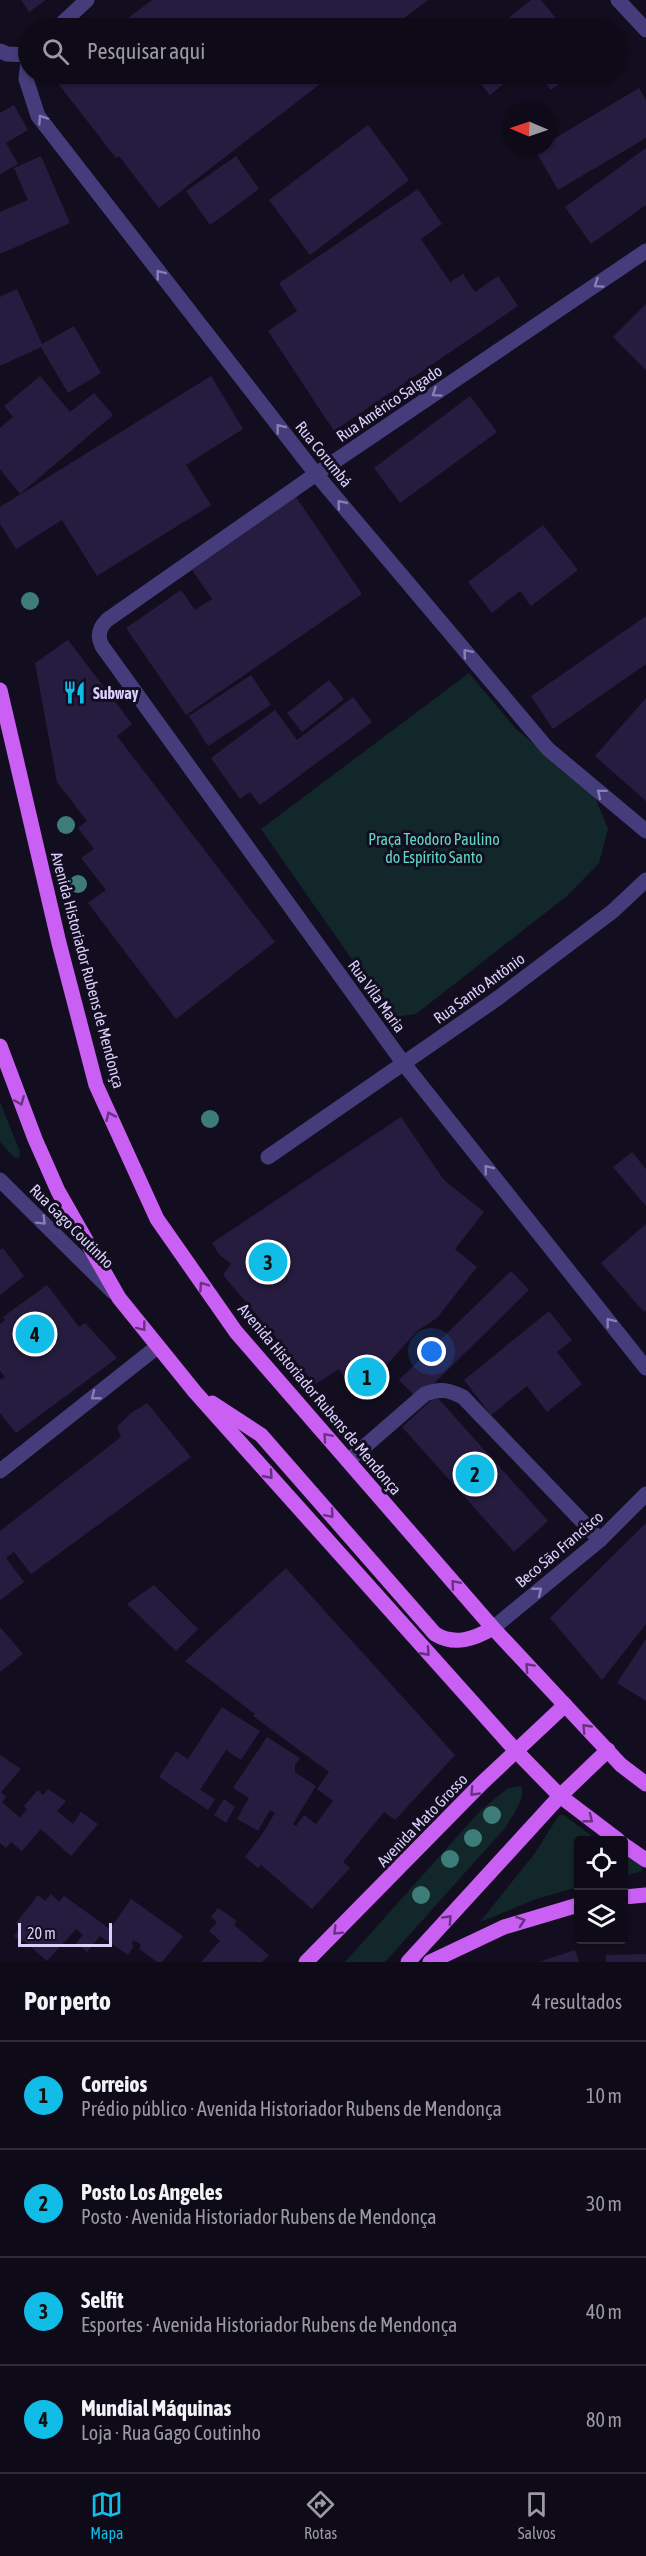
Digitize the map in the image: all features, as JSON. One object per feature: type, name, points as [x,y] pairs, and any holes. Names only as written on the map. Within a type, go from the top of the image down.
[{"type":"main road","name":"Avenida Historiador Rubens de Mendonça","points":[[0,690],[96,1085],[157,1219],[236,1332],[493,1628],[621,1765],[646,1784]]},
{"type":"main road","points":[[0,1046],[58,1191],[119,1298],[195,1392],[517,1752],[560,1796],[613,1836]]},
{"type":"main road","points":[[195,1392],[261,1435],[435,1634],[449,1640],[467,1640],[493,1628]]},
{"type":"main road","name":"Avenida Mato Grosso","points":[[306,1962],[482,1784],[565,1706]]},
{"type":"main road","points":[[408,1962],[560,1796],[608,1750]]},
{"type":"main road","points":[[628,1848],[646,1860]]},
{"type":"main road","points":[[628,1897],[646,1895]]},
{"type":"main road","points":[[430,1962],[504,1927],[574,1906]]},
{"type":"street","points":[[68,18],[87,0]]},
{"type":"street","points":[[618,0],[646,30]]},
{"type":"street","points":[[0,51],[18,55]]},
{"type":"street","name":"Rua Corumbá","points":[[28,84],[38,116],[316,474],[548,749],[646,831]]},
{"type":"street","name":"Rua Américo Salgado","points":[[99,632],[107,620],[316,474],[646,251]]},
{"type":"street","name":"Rua Vila Maria","points":[[99,632],[102,646],[404,1064],[646,1368]]},
{"type":"street","name":"Rua Santo Antônio","points":[[268,1157],[498,998],[613,911],[646,880]]},
{"type":"street","name":"Rua Gago Coutinho","points":[[0,1180],[119,1298]]},
{"type":"street","points":[[0,1471],[158,1347]]},
{"type":"street","points":[[348,1461],[425,1394],[436,1390],[448,1390],[463,1397],[600,1540]]},
{"type":"street","name":"Beco São Francisco","points":[[493,1628],[600,1540],[646,1494]]},
{"type":"green space","name":"Praça Teodoro Paulino do Espírito Santo","points":[[469,673],[515,728],[595,797],[608,829],[599,863],[567,896],[416,1014],[392,1017],[261,829]]},
{"type":"green space","points":[[0,1102],[20,1152],[19,1158],[14,1157],[0,1142]]},
{"type":"green space","points":[[521,1786],[520,1802],[505,1828],[385,1962],[345,1962],[481,1810],[508,1788]]},
{"type":"green space","points":[[559,1815],[564,1815],[592,1836],[574,1836],[574,1888],[536,1899],[480,1922],[535,1853]]},
{"type":"green space","points":[[628,1857],[642,1865],[642,1871],[628,1875]]},
{"type":"building","points":[[21,0],[46,0],[29,12]]},
{"type":"building","points":[[152,0],[428,0],[404,18],[128,18]]},
{"type":"building","points":[[531,0],[541,0],[556,18],[508,18]]},
{"type":"building","points":[[58,84],[320,84],[159,208],[119,156],[116,158]]},
{"type":"building","points":[[481,84],[504,84],[490,95]]},
{"type":"building","points":[[546,84],[559,84],[551,90]]},
{"type":"building","points":[[639,88],[646,100],[646,138],[558,190],[538,156],[556,156],[556,138]]},
{"type":"building","points":[[14,105],[28,130],[6,143],[18,164],[0,174],[0,113]]},
{"type":"building","points":[[368,125],[409,180],[310,255],[269,200]]},
{"type":"building","points":[[646,148],[646,205],[591,244],[565,207]]},
{"type":"building","points":[[41,156],[70,223],[0,254],[0,212],[28,200],[14,168]]},
{"type":"building","points":[[236,156],[259,189],[210,225],[186,191]]},
{"type":"building","points":[[418,189],[442,224],[421,239],[450,282],[463,274],[475,292],[498,276],[518,306],[334,431],[268,331],[297,311],[279,283]]},
{"type":"building","points":[[17,289],[42,344],[74,326],[101,373],[68,393],[41,347],[0,366],[0,297]]},
{"type":"building","points":[[646,304],[646,370],[613,337]]},
{"type":"building","points":[[40,376],[70,412],[94,393],[113,415],[20,494],[0,469],[0,428],[13,417],[4,406]]},
{"type":"building","points":[[211,376],[243,429],[186,465],[211,505],[97,576],[62,520],[16,549],[0,524],[0,507]]},
{"type":"building","points":[[470,396],[497,432],[400,503],[374,468]]},
{"type":"building","points":[[296,497],[362,594],[186,715],[126,628],[181,590],[195,610],[212,599],[192,570]]},
{"type":"building","points":[[543,525],[578,570],[531,606],[520,591],[492,613],[468,582]]},
{"type":"building","points":[[646,616],[646,664],[553,729],[531,696]]},
{"type":"building","points":[[68,640],[132,724],[117,736],[275,942],[176,1019],[88,903],[106,890],[81,858],[94,849],[78,828],[87,821],[57,782],[35,663]]},
{"type":"building","points":[[251,675],[271,705],[208,746],[189,716]]},
{"type":"building","points":[[329,680],[344,699],[302,732],[287,713]]},
{"type":"building","points":[[353,697],[372,722],[260,805],[250,792],[240,799],[211,758],[275,710],[297,740]]},
{"type":"building","points":[[646,698],[646,801],[595,756]]},
{"type":"building","points":[[401,1117],[444,1180],[484,1212],[455,1249],[477,1267],[437,1318],[417,1331],[358,1397],[339,1369],[315,1384],[223,1275],[231,1264],[219,1254],[212,1243]]},
{"type":"building","points":[[632,1152],[646,1169],[646,1206],[613,1167]]},
{"type":"building","points":[[646,1224],[646,1310],[644,1312],[601,1263]]},
{"type":"building","points":[[3,1248],[24,1276],[0,1295],[0,1250]]},
{"type":"building","points":[[511,1271],[529,1290],[418,1399],[399,1380]]},
{"type":"building","points":[[47,1285],[79,1327],[85,1323],[117,1358],[16,1433],[0,1413],[0,1378],[1,1380],[5,1377],[0,1371],[0,1324],[5,1320],[3,1317]]},
{"type":"building","points":[[549,1311],[572,1340],[557,1352],[582,1384],[547,1412],[527,1386],[491,1415],[464,1380]]},
{"type":"building","points":[[436,1396],[548,1521],[514,1552],[402,1427]]},
{"type":"building","points":[[147,1403],[191,1457],[31,1574],[14,1552],[6,1558],[24,1582],[0,1600],[0,1531],[121,1437],[117,1427],[131,1413]]},
{"type":"building","points":[[646,1523],[646,1624],[602,1680],[550,1618]]},
{"type":"building","points":[[286,1568],[455,1755],[395,1820],[384,1812],[343,1862],[350,1868],[312,1909],[261,1865],[258,1868],[245,1857],[275,1813],[270,1810],[258,1831],[237,1819],[249,1798],[233,1788],[267,1737],[300,1758],[295,1765],[295,1772],[316,1786],[293,1824],[296,1826],[304,1815],[316,1824],[333,1801],[317,1789],[329,1772],[253,1716],[255,1714],[185,1661]]},
{"type":"building","points":[[154,1585],[198,1629],[176,1651],[127,1604]]},
{"type":"building","points":[[0,1627],[23,1654],[0,1672]]},
{"type":"building","points":[[646,1639],[646,1701],[617,1683]]},
{"type":"building","points":[[222,1707],[260,1731],[241,1760],[226,1750],[200,1790],[215,1799],[208,1810],[159,1777],[176,1751],[188,1759]]},
{"type":"building","points":[[0,1755],[21,1769],[1,1792],[6,1797],[2,1802],[20,1818],[27,1809],[24,1806],[38,1790],[43,1795],[48,1789],[66,1801],[57,1811],[73,1824],[81,1812],[98,1824],[71,1856],[41,1829],[22,1851],[11,1842],[6,1848],[0,1843]]},
{"type":"building","points":[[224,1799],[235,1807],[226,1823],[214,1815]]},
{"type":"building","points":[[51,1894],[59,1902],[64,1896],[110,1929],[131,1899],[183,1936],[162,1962],[157,1962],[139,1949],[141,1945],[134,1940],[131,1944],[134,1946],[128,1955],[100,1936],[87,1952],[76,1943],[83,1935],[76,1929],[47,1961],[23,1940],[21,1942],[14,1936],[21,1928],[16,1923],[38,1895],[45,1901]]},
{"type":"building","points":[[218,1908],[237,1921],[234,1925],[269,1955],[262,1962],[201,1962],[220,1941],[209,1931],[217,1922],[211,1917]]},
{"type":"building","points":[[575,1950],[579,1962],[539,1962]]},
{"type":"building","points":[[646,1954],[646,1962],[606,1962],[606,1955]]},
{"type":"place","name":"Subway","points":[[75,693]]},
{"type":"place","name":"Selfit","points":[[268,1262]]},
{"type":"place","name":"Mundial Máquinas","points":[[35,1334]]},
{"type":"place","name":"Correios","points":[[367,1377]]},
{"type":"place","name":"Posto Los Angeles","points":[[475,1474]]}]
